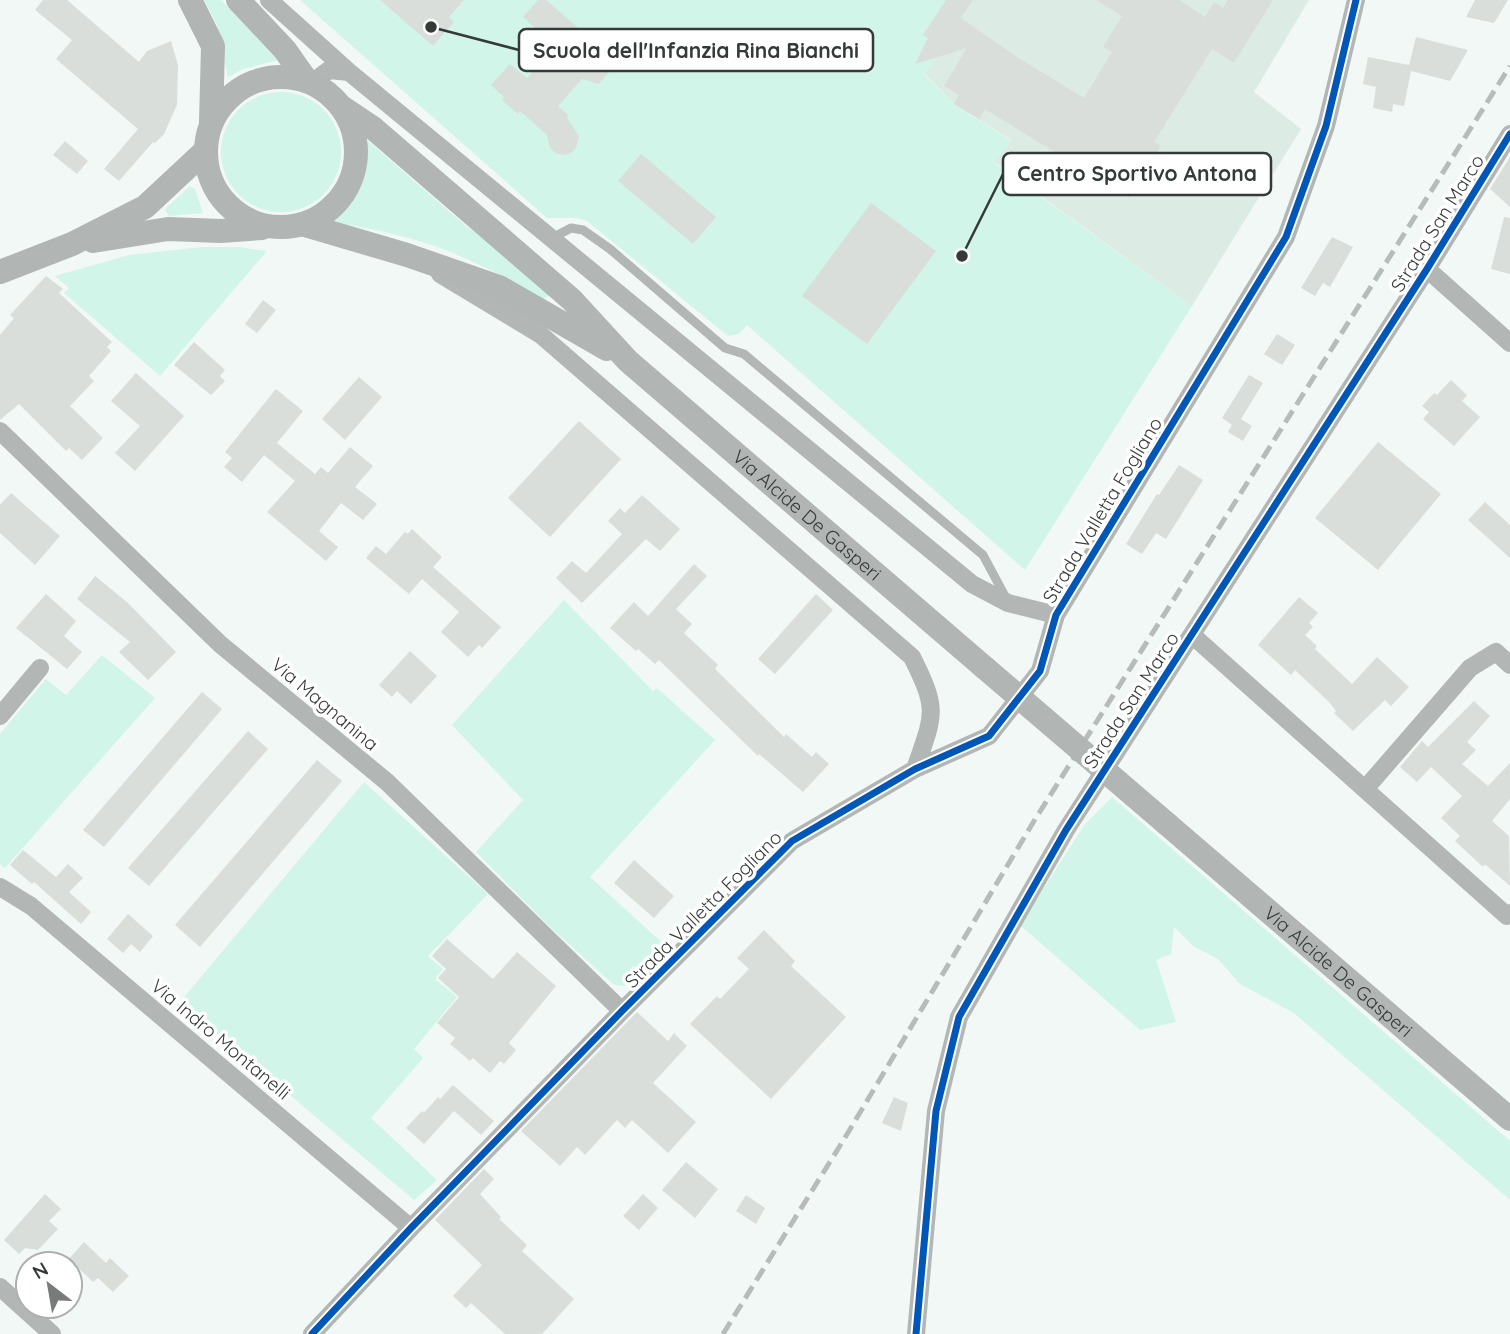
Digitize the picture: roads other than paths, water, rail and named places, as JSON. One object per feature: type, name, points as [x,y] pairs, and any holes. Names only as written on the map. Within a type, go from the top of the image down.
[{"type":"main road","points":[[190,0],[213,46],[211,122]]},
{"type":"main road","points":[[238,0],[310,81]]},
{"type":"main road","name":"Via Alcide De Gasperi","points":[[628,361],[499,287],[407,255],[305,225],[267,228],[235,214],[212,187],[204,152],[211,122],[227,98],[250,82],[278,76],[310,81],[326,91],[343,108],[373,128],[572,300],[628,361],[1510,1119]]},
{"type":"main road","name":"Via Alcide De Gasperi","points":[[305,225],[335,206],[353,176],[356,140],[343,108]]},
{"type":"main road","points":[[0,272],[72,244],[145,207],[204,152]]},
{"type":"main road","points":[[72,244],[168,229],[221,231],[267,228]]},
{"type":"street","points":[[269,0],[349,72],[972,584],[1008,603],[1056,615]]},
{"type":"street","name":"Strada Valletta Fogliano","points":[[312,1334],[622,1011],[792,841],[915,769],[989,736],[1040,671],[1056,615],[1286,237],[1325,126],[1356,0]]},
{"type":"street","points":[[310,81],[329,70],[349,72]]},
{"type":"street","name":"Strada San Marco","points":[[916,1334],[936,1111],[959,1017],[1066,830],[1427,269],[1510,134]]},
{"type":"street","points":[[407,255],[541,335],[912,657],[929,691],[933,718],[915,769]]},
{"type":"street","points":[[1427,269],[1510,343]]},
{"type":"street","name":"Via Magnanina","points":[[0,431],[220,644],[387,782],[622,1011]]},
{"type":"street","name":"Strada San Marco","points":[[1192,635],[1507,916],[1510,913]]},
{"type":"street","points":[[1364,789],[1470,668],[1496,652],[1510,665]]},
{"type":"street","points":[[0,716],[40,668]]},
{"type":"street","name":"Via Indro Montanelli","points":[[0,887],[31,906],[411,1228]]},
{"type":"street","points":[[0,1287],[52,1334]]},
{"type":"lane","points":[[552,238],[571,229],[583,230],[610,249],[725,348],[744,354],[983,555],[1008,603]]},
{"type":"railway","points":[[723,1334],[846,1136],[1034,821],[1510,66]]},
{"type":"place","name":"Scuola dell'Infanzia Rina Bianchi","points":[[431,27]]},
{"type":"place","name":"Centro Sportivo Antona","points":[[962,256]]}]
